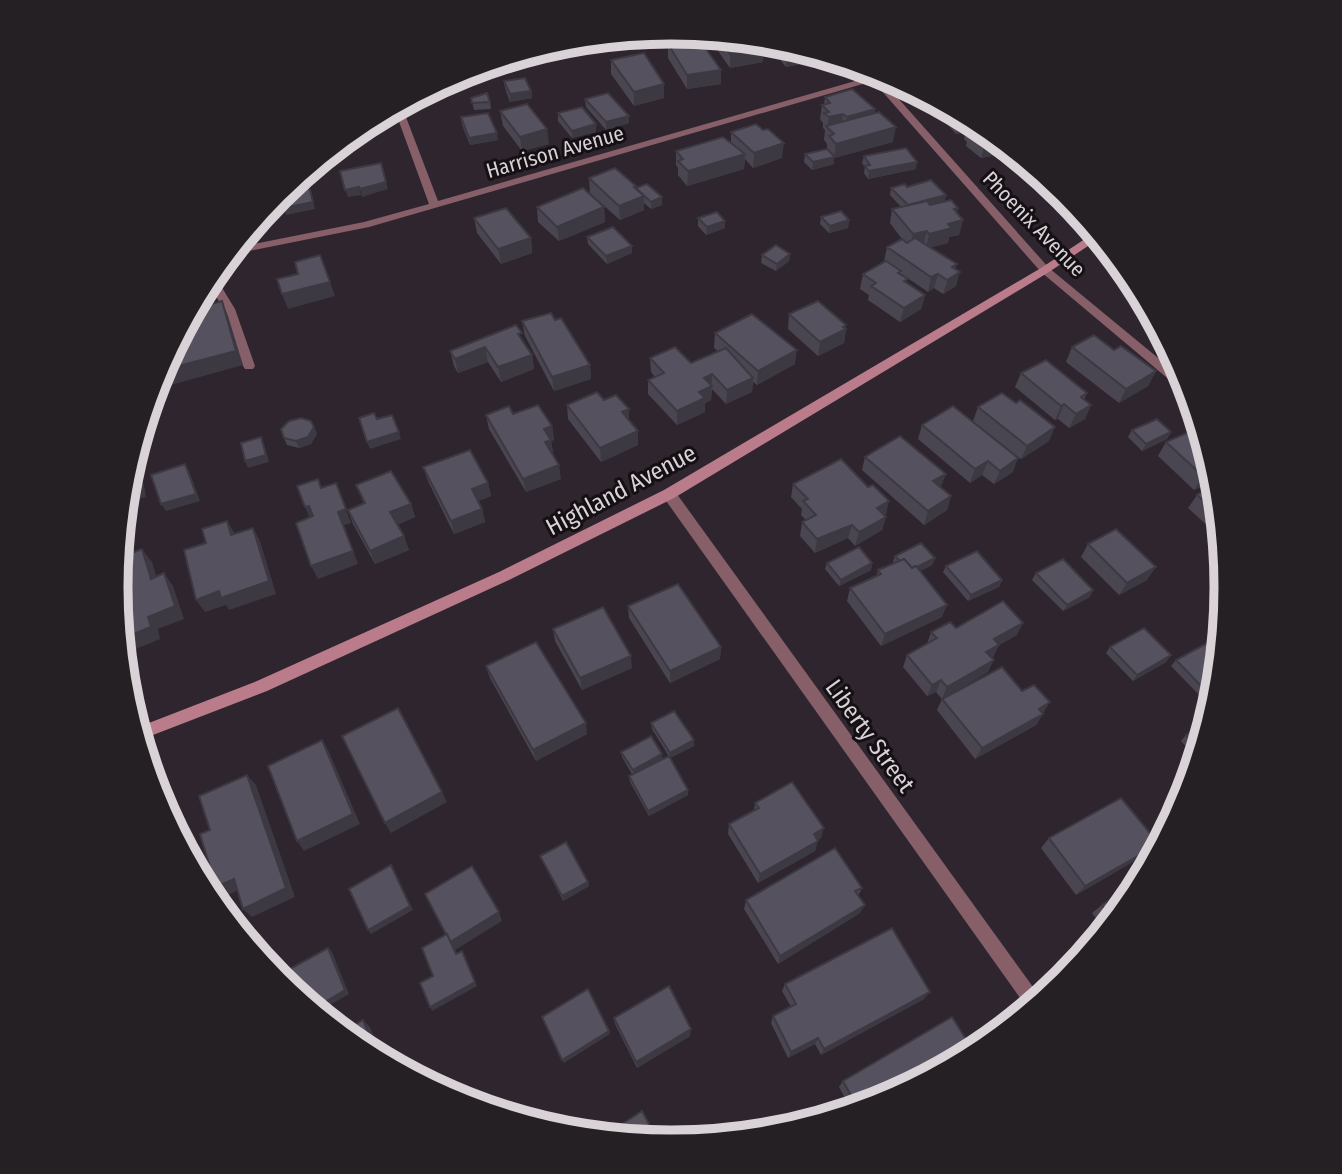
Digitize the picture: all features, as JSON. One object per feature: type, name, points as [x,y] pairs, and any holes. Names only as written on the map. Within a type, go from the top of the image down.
[{"type":"street","name":"Harrison Avenue","points":[[247,248],[366,225],[866,80]]},
{"type":"street","name":"Phoenix Avenue","points":[[893,92],[1045,270],[1171,375]]},
{"type":"street","points":[[402,116],[434,205]]},
{"type":"street","name":"Highland Avenue","points":[[147,731],[262,686],[504,576],[669,494],[1045,270],[1089,241]]},
{"type":"street","points":[[217,288],[229,309],[249,366]]},
{"type":"street","name":"Liberty Street","points":[[669,494],[1029,995]]},
{"type":"building","points":[[668,44],[703,45],[721,70],[687,75]]},
{"type":"building","points":[[725,47],[753,50],[730,54]]},
{"type":"building","points":[[644,53],[664,84],[634,92],[611,60]]},
{"type":"building","points":[[525,78],[531,91],[510,94],[504,81]]},
{"type":"building","points":[[852,89],[875,109],[847,117],[843,114],[829,117],[824,113],[829,112],[822,105],[830,103],[825,97]]},
{"type":"building","points":[[487,93],[490,102],[472,103],[471,98]]},
{"type":"building","points":[[608,93],[629,116],[606,122],[585,99]]},
{"type":"building","points":[[527,104],[547,129],[520,137],[500,111]]},
{"type":"building","points":[[582,107],[596,124],[572,131],[558,113]]},
{"type":"building","points":[[879,112],[896,127],[836,144],[829,136],[834,134],[826,126]]},
{"type":"building","points":[[488,113],[497,133],[469,138],[461,117]]},
{"type":"building","points":[[756,124],[763,130],[768,129],[784,143],[754,153],[731,132]]},
{"type":"building","points":[[723,137],[745,154],[688,171],[678,161],[683,159],[676,151]]},
{"type":"building","points":[[906,148],[917,162],[869,171],[865,166],[870,165],[864,156]]},
{"type":"building","points":[[827,149],[835,157],[813,162],[805,154]]},
{"type":"building","points":[[381,163],[386,182],[345,190],[340,171]]},
{"type":"building","points":[[615,168],[644,196],[619,206],[589,178]]},
{"type":"building","points":[[931,180],[946,195],[908,205],[891,188],[905,184],[907,187]]},
{"type":"building","points":[[647,184],[662,197],[651,202],[636,188]]},
{"type":"building","points":[[309,186],[313,202],[284,208],[287,203]]},
{"type":"building","points":[[583,188],[604,207],[557,227],[537,207]]},
{"type":"building","points":[[951,200],[963,220],[948,224],[952,228],[929,234],[927,231],[913,234],[892,209],[927,201],[930,205]]},
{"type":"building","points":[[506,208],[531,238],[498,249],[474,218]]},
{"type":"building","points":[[841,211],[849,220],[830,226],[821,217]]},
{"type":"building","points":[[717,212],[725,221],[707,227],[698,218]]},
{"type":"building","points":[[613,227],[632,246],[606,256],[587,237]]},
{"type":"building","points":[[915,238],[957,264],[952,267],[960,272],[947,280],[938,274],[931,277],[887,247],[902,239],[907,243]]},
{"type":"building","points":[[776,245],[790,254],[777,264],[762,255]]},
{"type":"building","points":[[320,255],[330,282],[282,294],[277,279],[298,274],[295,262]]},
{"type":"building","points":[[886,261],[908,279],[904,281],[925,295],[904,308],[871,286],[876,283],[863,274]]},
{"type":"building","points":[[222,301],[236,351],[175,367],[184,347],[207,305]]},
{"type":"building","points":[[818,301],[846,325],[843,327],[846,329],[820,342],[789,314]]},
{"type":"building","points":[[551,313],[555,320],[561,318],[590,365],[552,377],[522,321]]},
{"type":"building","points":[[752,314],[797,350],[758,371],[715,333]]},
{"type":"building","points":[[516,325],[522,333],[518,334],[532,355],[498,367],[485,347],[455,359],[450,351]]},
{"type":"building","points":[[1094,335],[1114,350],[1121,346],[1156,371],[1126,389],[1072,347]]},
{"type":"building","points":[[675,347],[691,363],[726,348],[753,378],[727,390],[712,374],[704,378],[712,386],[699,392],[705,398],[677,411],[648,380],[664,373],[650,358]]},
{"type":"building","points":[[1046,360],[1087,393],[1081,397],[1091,405],[1076,414],[1064,404],[1061,406],[1021,373]]},
{"type":"building","points":[[597,392],[604,400],[616,395],[629,409],[622,412],[638,431],[600,448],[567,405]]},
{"type":"building","points":[[1002,393],[1016,403],[1020,400],[1055,427],[1027,446],[978,407]]},
{"type":"building","points":[[538,405],[552,426],[544,429],[551,440],[545,442],[559,465],[523,479],[486,415],[509,406],[513,414]]},
{"type":"building","points":[[953,406],[1018,458],[1000,471],[988,461],[975,469],[922,425]]},
{"type":"building","points":[[374,413],[377,419],[392,415],[399,432],[367,442],[359,418]]},
{"type":"building","points":[[301,418],[311,421],[314,427],[308,437],[296,441],[284,438],[281,429],[289,421]]},
{"type":"building","points":[[1157,419],[1171,432],[1146,444],[1132,430]]},
{"type":"building","points":[[1191,431],[1203,476],[1166,442]]},
{"type":"building","points":[[900,436],[946,474],[933,481],[951,496],[928,511],[865,457]]},
{"type":"building","points":[[261,437],[266,455],[245,461],[241,443]]},
{"type":"building","points":[[470,450],[488,483],[472,489],[482,509],[451,521],[423,467]]},
{"type":"building","points":[[841,459],[868,487],[873,485],[889,501],[877,508],[886,517],[859,532],[852,525],[817,539],[802,522],[816,515],[803,501],[808,499],[793,484]]},
{"type":"building","points":[[185,464],[196,494],[161,504],[151,475]]},
{"type":"building","points":[[391,471],[411,504],[390,512],[404,536],[370,551],[348,510],[365,503],[356,485]]},
{"type":"building","points":[[139,478],[141,490],[136,492],[138,481]]},
{"type":"building","points":[[318,479],[321,488],[336,483],[346,509],[338,512],[353,551],[311,566],[296,523],[313,516],[309,506],[305,507],[297,486]]},
{"type":"building","points":[[1206,490],[1208,505],[1197,495]]},
{"type":"building","points":[[227,521],[231,535],[253,528],[269,581],[221,598],[219,591],[196,600],[184,550],[206,543],[202,529]]},
{"type":"building","points":[[1116,529],[1156,567],[1127,583],[1088,544]]},
{"type":"building","points":[[921,543],[935,558],[912,568],[904,559],[900,561],[895,556]]},
{"type":"building","points":[[859,547],[872,563],[841,580],[827,563]]},
{"type":"building","points":[[142,549],[151,579],[164,573],[175,606],[148,617],[151,627],[130,635],[128,587],[129,554]]},
{"type":"building","points":[[977,551],[1002,580],[971,595],[946,566]]},
{"type":"building","points":[[904,559],[912,568],[916,566],[947,605],[885,634],[850,588],[881,574],[878,570]]},
{"type":"building","points":[[1063,559],[1093,590],[1067,605],[1036,573]]},
{"type":"building","points":[[678,584],[721,647],[670,671],[628,606]]},
{"type":"building","points":[[1003,601],[1023,623],[994,639],[999,645],[986,652],[994,660],[947,687],[941,680],[932,685],[907,655],[937,638],[931,632],[950,622],[956,628]]},
{"type":"building","points":[[603,607],[631,656],[580,678],[553,629]]},
{"type":"building","points":[[1144,628],[1171,655],[1137,675],[1110,647]]},
{"type":"building","points":[[1211,641],[1205,690],[1176,660]]},
{"type":"building","points":[[536,642],[586,723],[533,750],[486,666]]},
{"type":"building","points":[[1002,667],[1022,691],[1034,685],[1050,702],[1039,709],[1043,714],[982,748],[942,699]]},
{"type":"building","points":[[398,708],[442,792],[385,823],[342,736]]},
{"type":"building","points":[[674,711],[694,740],[670,753],[651,723]]},
{"type":"building","points":[[1196,729],[1192,741],[1186,735]]},
{"type":"building","points":[[651,736],[662,754],[633,770],[621,752]]},
{"type":"building","points":[[322,740],[353,814],[297,841],[268,766]]},
{"type":"building","points":[[669,756],[688,790],[648,811],[629,776]]},
{"type":"building","points":[[247,775],[286,888],[243,909],[234,879],[217,886],[200,834],[210,830],[199,796]]},
{"type":"building","points":[[792,782],[824,828],[814,834],[818,841],[760,874],[729,824],[759,808],[755,803]]},
{"type":"building","points":[[1121,798],[1153,837],[1145,852],[1085,886],[1049,838]]},
{"type":"building","points":[[566,842],[588,882],[562,896],[540,856]]},
{"type":"building","points":[[835,848],[862,888],[855,891],[865,905],[780,956],[746,900]]},
{"type":"building","points":[[391,865],[410,906],[368,930],[349,889]]},
{"type":"building","points":[[472,866],[499,912],[450,942],[425,894]]},
{"type":"building","points":[[1120,894],[1107,911],[1102,905]]},
{"type":"building","points":[[892,928],[930,992],[824,1049],[818,1038],[791,1052],[773,1016],[796,1004],[785,984]]},
{"type":"building","points":[[447,934],[456,954],[462,951],[475,982],[430,1007],[420,983],[433,976],[422,948]]},
{"type":"building","points":[[328,948],[345,990],[323,1003],[287,971]]},
{"type":"building","points":[[669,986],[691,1029],[636,1062],[614,1018]]},
{"type":"building","points":[[588,989],[609,1031],[562,1060],[542,1017]]},
{"type":"building","points":[[952,1017],[968,1042],[911,1074],[853,1099],[843,1081]]},
{"type":"building","points":[[363,1020],[371,1040],[369,1039],[352,1026]]},
{"type":"building","points":[[642,1111],[652,1129],[635,1129],[617,1127]]}]
